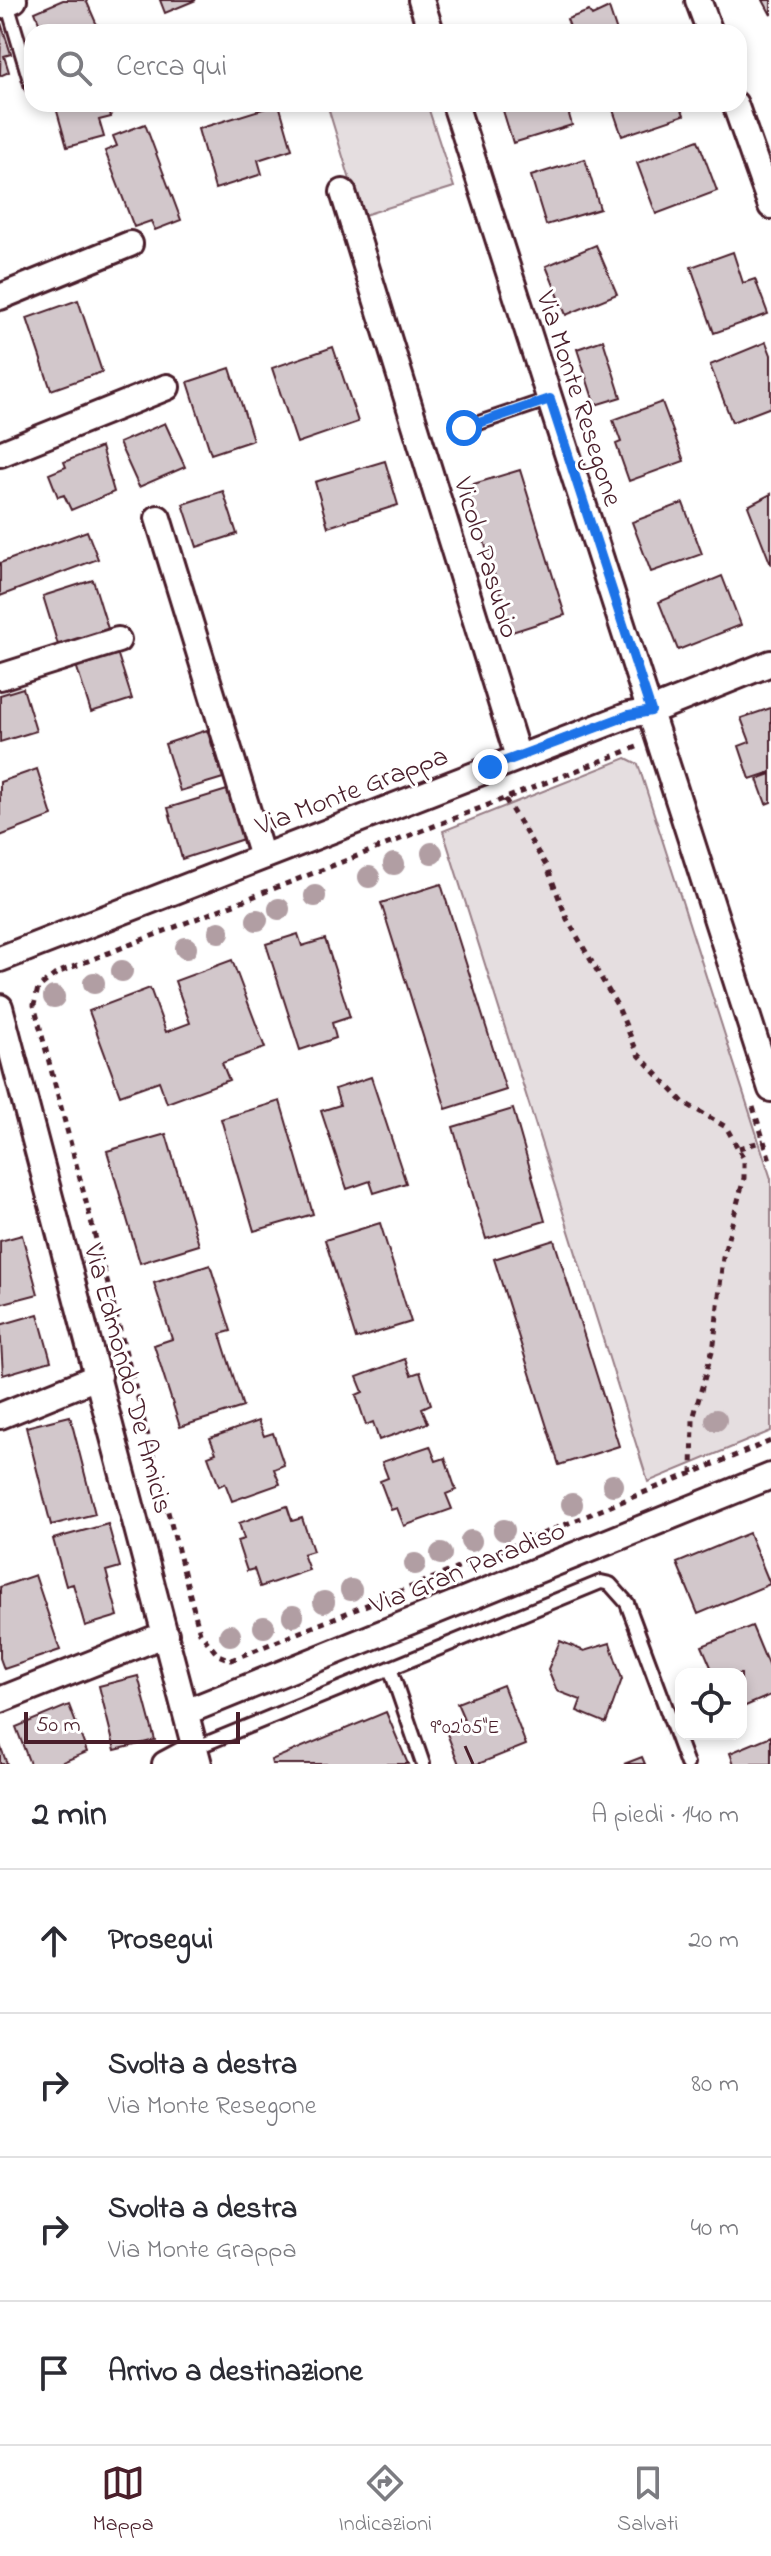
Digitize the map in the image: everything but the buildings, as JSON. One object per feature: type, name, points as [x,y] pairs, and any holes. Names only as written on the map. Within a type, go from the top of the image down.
[{"type":"street","points":[[421,0],[428,24]]},
{"type":"street","points":[[698,0],[707,24]]},
{"type":"street","name":"Via Monte Resegone","points":[[458,112],[771,1089]]},
{"type":"street","points":[[738,112],[771,206]]},
{"type":"street","name":"Vicolo Pasubio","points":[[343,192],[518,757]]},
{"type":"street","points":[[0,297],[130,244]]},
{"type":"street","points":[[0,454],[167,387]]},
{"type":"street","points":[[158,518],[262,857]]},
{"type":"street","points":[[0,677],[118,640]]},
{"type":"street","name":"Via Monte Grappa","points":[[0,959],[518,757],[629,715],[651,711],[771,663]]},
{"type":"street","name":"Via Edmondo De Amicis","points":[[0,1007],[197,1756]]},
{"type":"street","points":[[0,1416],[99,1376]]},
{"type":"street","name":"Via Gran Paradiso","points":[[186,1712],[771,1476]]},
{"type":"street","points":[[0,1700],[166,1634]]},
{"type":"street","points":[[165,1764],[197,1756]]},
{"type":"lane","points":[[7,2],[24,60]]},
{"type":"lane","points":[[464,428],[550,399]]},
{"type":"lane","points":[[197,1756],[390,1668],[601,1582],[610,1584],[627,1603],[687,1764]]},
{"type":"lane","points":[[390,1668],[423,1764]]},
{"type":"path","points":[[637,747],[57,973],[38,988],[34,1005],[200,1633],[218,1655],[231,1660],[771,1441]]},
{"type":"path","points":[[505,799],[547,867],[567,919],[618,1007],[638,1054],[683,1102],[726,1127],[739,1148],[744,1178],[723,1257],[714,1344],[693,1419],[692,1473]]},
{"type":"path","points":[[739,1148],[764,1141]]},
{"type":"shaded area","points":[[329,112],[430,112],[454,187],[361,216]]},
{"type":"shaded area","points":[[626,758],[638,764],[771,1179],[771,1431],[648,1482],[443,831]]},
{"type":"route","points":[[464,428],[550,399],[651,711],[629,715],[490,767]]}]
